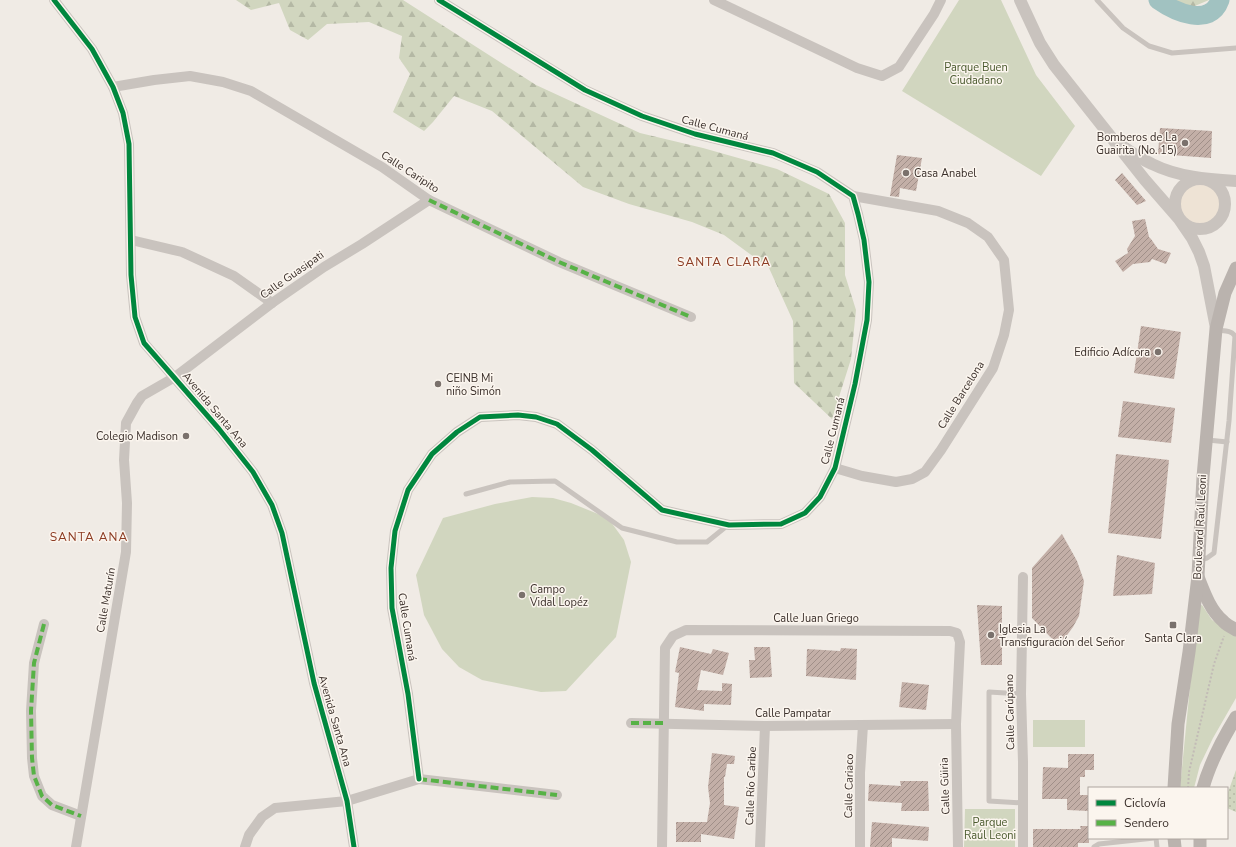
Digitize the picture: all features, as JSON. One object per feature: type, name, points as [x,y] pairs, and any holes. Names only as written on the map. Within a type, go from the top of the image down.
[{"type":"main road","name":"Boulevard Raúl Leoni","points":[[1174,787],[1178,724],[1189,652],[1198,576],[1206,440],[1216,330],[1225,293],[1236,268]]},
{"type":"main road","points":[[1198,576],[1205,596],[1213,610],[1231,631]]},
{"type":"main road","points":[[1203,787],[1207,772],[1214,757],[1236,717]]},
{"type":"street","name":"Avenida Santa Ana","points":[[54,0],[92,49],[113,87],[123,113],[129,144],[130,240],[134,317],[144,343],[175,377],[254,472],[272,504],[282,533],[314,683],[347,801],[354,847]]},
{"type":"street","name":"Calle Cumaná","points":[[419,779],[408,694],[392,608],[391,568],[395,531],[408,490],[432,454],[456,432],[480,417],[518,415],[536,417],[557,424],[592,450],[662,510],[729,524],[782,524],[805,513],[820,497],[835,468],[855,384],[867,320],[869,282],[864,240],[853,196],[816,172],[773,153],[695,134],[648,118],[585,90],[439,0]]},
{"type":"street","points":[[714,0],[857,68],[882,76],[899,67],[934,14],[941,0]]},
{"type":"street","points":[[1020,0],[1040,43],[1054,65],[1145,180],[1179,219],[1199,252],[1204,266],[1216,330]]},
{"type":"street","name":"Calle Caripito","points":[[113,87],[190,76],[223,82],[244,89],[284,110],[382,167],[428,200],[559,262],[691,317]]},
{"type":"street","points":[[1113,140],[1152,165],[1203,179],[1214,183],[1222,192],[1225,203],[1223,215],[1216,224],[1211,227],[1199,229],[1188,226],[1179,219],[1175,208],[1176,196],[1182,186],[1191,180],[1203,179],[1236,181]]},
{"type":"street","name":"Calle Barcelona","points":[[835,468],[862,476],[896,482],[912,479],[925,472],[941,450],[993,368],[1004,335],[1009,310],[1004,260],[988,238],[978,230],[968,223],[938,210],[853,196]]},
{"type":"street","name":"Calle Guasipati","points":[[175,377],[272,303],[324,267],[362,244],[428,200]]},
{"type":"street","points":[[130,240],[182,252],[234,276],[272,303]]},
{"type":"street","name":"Calle Maturín","points":[[76,847],[126,552],[127,502],[124,460],[126,423],[142,396],[175,377]]},
{"type":"street","name":"Calle Carúpano","points":[[1023,577],[1021,694],[1023,847]]},
{"type":"street","points":[[44,624],[34,663],[32,758],[34,776],[42,796],[52,805],[81,816]]},
{"type":"street","name":"Calle Juan Griego","points":[[664,723],[665,648],[673,636],[686,630],[694,630],[950,631],[957,633],[960,642],[956,724]]},
{"type":"street","name":"Calle Pampatar","points":[[631,723],[765,726],[956,724]]},
{"type":"street","points":[[662,847],[664,723]]},
{"type":"street","name":"Calle Güiria","points":[[956,724],[958,847]]},
{"type":"street","name":"Calle Cariaco","points":[[860,847],[860,773],[863,725]]},
{"type":"street","name":"Calle Río Caribe","points":[[760,847],[765,726]]},
{"type":"street","points":[[245,847],[249,835],[262,817],[275,808],[347,801],[419,779],[558,796]]},
{"type":"lane","points":[[1098,0],[1123,28],[1149,46],[1172,53],[1236,48]]},
{"type":"lane","points":[[1198,561],[1207,558],[1214,553],[1227,442],[1235,336],[1229,331],[1216,330]]},
{"type":"lane","points":[[1206,440],[1227,442]]},
{"type":"lane","points":[[466,494],[510,482],[555,481],[622,528],[678,542],[707,542],[729,524]]},
{"type":"lane","points":[[1021,694],[989,692],[989,801],[1023,803]]},
{"type":"lane","points":[[1094,847],[1099,844],[1146,839]]},
{"type":"path","points":[[1188,787],[1189,772],[1214,664],[1231,631]]},
{"type":"green space","points":[[236,0],[403,0],[536,85],[640,133],[703,148],[777,169],[829,194],[845,223],[845,275],[856,310],[851,359],[832,419],[794,383],[793,321],[769,268],[724,235],[692,222],[629,204],[583,187],[492,111],[454,96],[424,131],[393,112],[410,74],[399,58],[402,36],[369,22],[327,24],[308,40],[290,30],[279,3],[251,10]]},
{"type":"green space","name":"Parque Buen Ciudadano","points":[[959,0],[1001,0],[1036,75],[1075,126],[1041,176],[902,91]]},
{"type":"green space","points":[[1156,0],[1209,0],[1183,11]]},
{"type":"green space","name":"Campo Vidal Lopéz","points":[[532,497],[553,498],[571,503],[608,518],[624,540],[631,562],[616,637],[566,691],[541,692],[482,680],[459,667],[442,649],[424,615],[416,575],[443,518],[495,504]]},
{"type":"green space","points":[[1202,605],[1212,620],[1236,635],[1236,698],[1213,738],[1200,765],[1194,787],[1180,787],[1198,606]]},
{"type":"green space","points":[[1033,720],[1085,720],[1085,747],[1033,747]]},
{"type":"green space","points":[[1236,770],[1236,812],[1228,808],[1228,792]]},
{"type":"green space","name":"Parque Raúl Leoni","points":[[965,809],[1015,809],[1015,847],[964,847]]},
{"type":"shaded area","points":[[1196,183],[1204,183],[1212,186],[1218,192],[1221,204],[1218,216],[1212,222],[1204,225],[1196,225],[1188,222],[1182,216],[1179,208],[1179,200],[1182,192],[1188,186]]},
{"type":"building","name":"Bomberos de La Guairita (No. 15)","points":[[1160,128],[1212,131],[1211,158],[1158,154]]},
{"type":"building","name":"Casa Anabel","points":[[897,155],[922,158],[916,191],[900,188],[899,197],[890,196]]},
{"type":"building","points":[[1122,173],[1146,201],[1137,205],[1115,180]]},
{"type":"building","points":[[1145,219],[1149,237],[1158,249],[1171,253],[1166,264],[1152,259],[1150,262],[1133,264],[1123,272],[1115,261],[1128,253],[1127,249],[1135,236],[1132,221]]},
{"type":"building","name":"Edificio Adícora","points":[[1141,326],[1181,332],[1174,379],[1134,373]]},
{"type":"building","points":[[1123,401],[1175,408],[1171,443],[1118,437]]},
{"type":"building","points":[[1116,454],[1169,460],[1161,539],[1108,533]]},
{"type":"building","points":[[1062,534],[1077,561],[1084,581],[1079,616],[1059,646],[1032,618],[1032,568]]},
{"type":"building","points":[[1117,555],[1155,563],[1152,594],[1113,596]]},
{"type":"building","name":"Iglesia La Transfiguración del Señor","points":[[977,605],[1002,606],[1002,665],[981,665]]},
{"type":"building","points":[[680,647],[711,654],[713,649],[729,653],[723,675],[701,670],[697,690],[722,691],[722,683],[732,684],[731,705],[704,704],[704,711],[675,707],[679,673],[675,672]]},
{"type":"building","points":[[754,647],[770,647],[772,677],[750,678],[749,660],[755,660]]},
{"type":"building","points":[[841,648],[857,649],[856,680],[806,676],[807,649],[840,651]]},
{"type":"building","points":[[902,682],[929,685],[926,710],[899,707]]},
{"type":"building","points":[[712,753],[735,756],[734,764],[727,764],[724,777],[724,805],[739,807],[734,839],[701,834],[701,842],[676,842],[676,822],[707,822],[710,803],[708,787]]},
{"type":"building","points":[[1068,754],[1094,754],[1094,770],[1085,770],[1085,777],[1080,777],[1080,795],[1088,795],[1088,811],[1067,810],[1067,799],[1042,799],[1043,767],[1068,768]]},
{"type":"building","points":[[900,781],[928,781],[929,811],[901,811],[902,803],[868,801],[869,784],[901,786]]},
{"type":"building","points":[[872,822],[929,827],[928,841],[892,838],[892,847],[870,847]]},
{"type":"building","points":[[1080,826],[1088,826],[1089,843],[1078,843],[1078,847],[1033,847],[1033,829],[1081,829]]},
{"type":"waterway","points":[[1158,0],[1182,13],[1192,15],[1208,14],[1215,9],[1220,0]]},
{"type":"marked path","points":[[429,200],[559,262],[691,317]]},
{"type":"marked path","points":[[44,624],[34,663],[31,711],[34,776],[42,796],[52,805],[81,816]]},
{"type":"marked path","points":[[631,723],[664,723]]},
{"type":"marked path","points":[[419,779],[557,795]]},
{"type":"cycle path","points":[[54,0],[92,49],[113,87],[123,113],[129,144],[131,275],[135,317],[144,343],[219,429],[253,472],[272,505],[282,533],[314,683],[347,801],[354,847]]},
{"type":"cycle path","points":[[419,779],[408,694],[392,608],[391,568],[395,531],[408,490],[432,454],[457,432],[480,417],[518,415],[536,417],[557,424],[592,450],[662,510],[729,525],[781,524],[805,513],[820,497],[835,468],[855,384],[867,320],[869,282],[864,240],[853,196],[817,172],[773,153],[695,134],[642,116],[585,90],[439,0]]},
{"type":"place","name":"Bomberos de La Guairita (No. 15)","points":[[1185,143]]},
{"type":"place","name":"Casa Anabel","points":[[906,173]]},
{"type":"place","name":"Edificio Adícora","points":[[1158,352]]},
{"type":"place","name":"CEINB Mi niño Simón","points":[[438,384]]},
{"type":"place","name":"Colegio Madison","points":[[186,436]]},
{"type":"place","name":"Campo Vidal Lopéz","points":[[522,595]]},
{"type":"place","name":"Santa Clara","points":[[1173,625]]},
{"type":"place","name":"Iglesia La Transfiguración del Señor","points":[[991,635]]},
{"type":"district","name":"SANTA CLARA","points":[[724,262]]},
{"type":"district","name":"SANTA ANA","points":[[89,537]]}]
